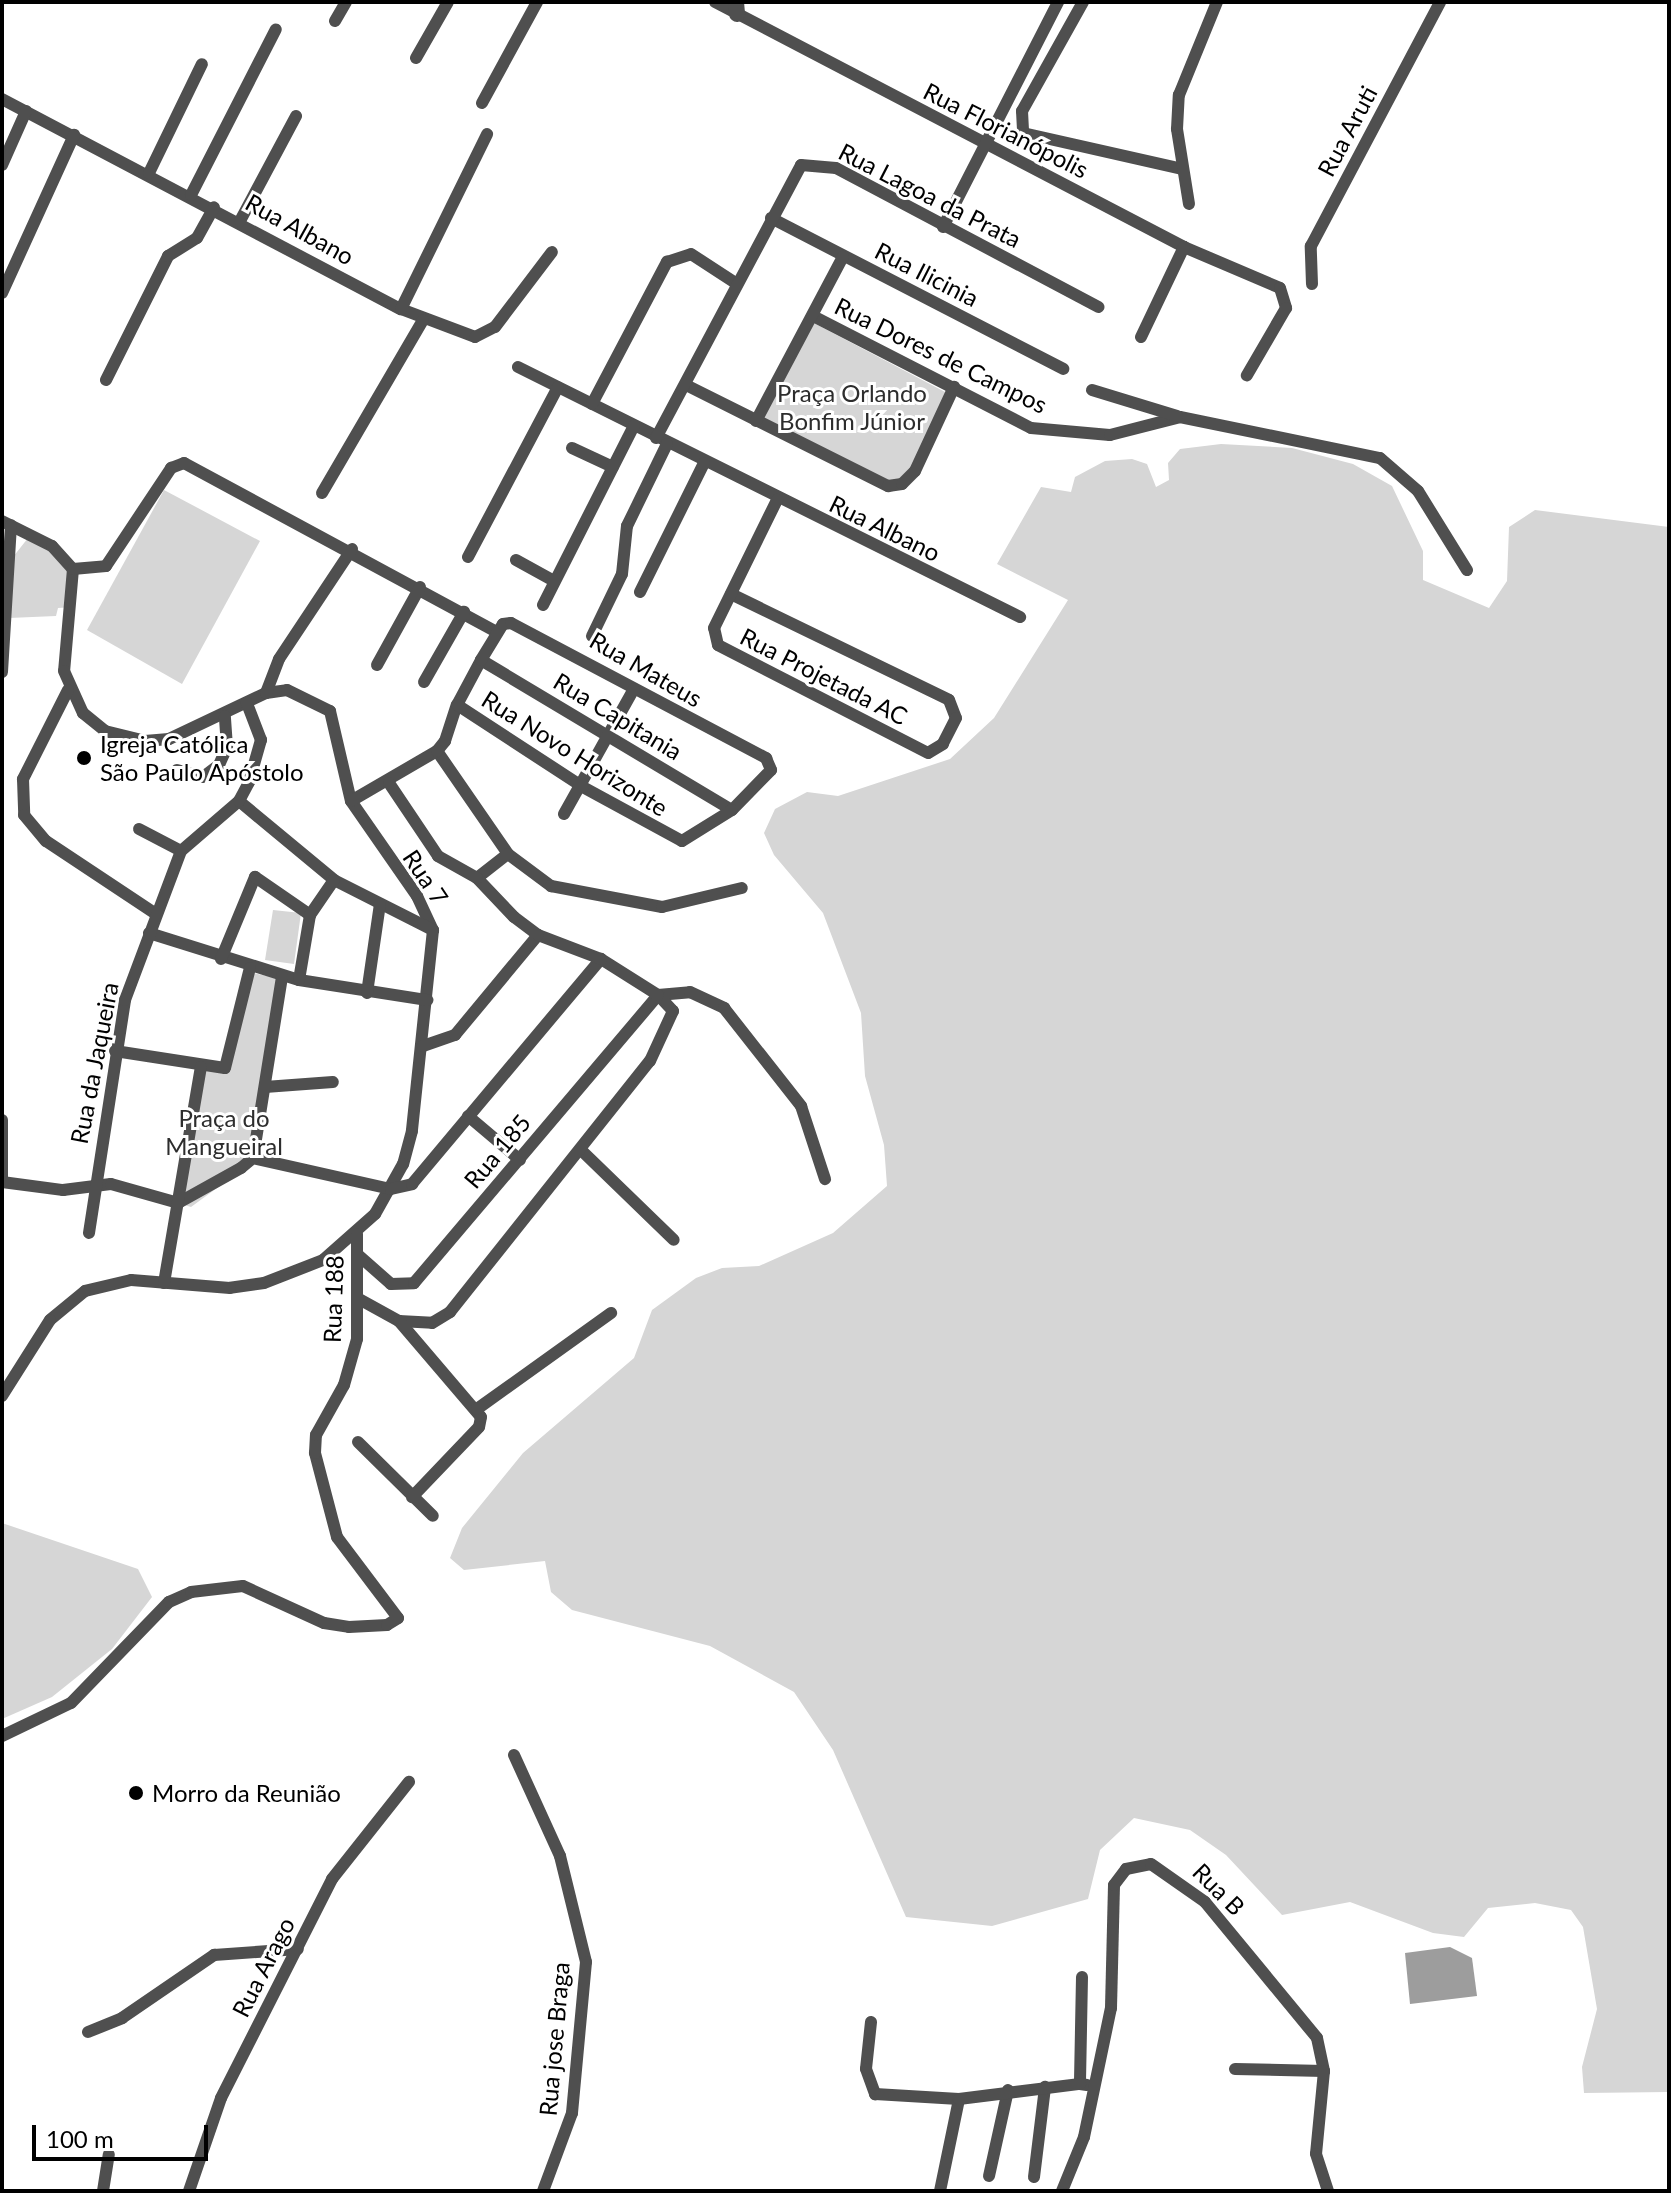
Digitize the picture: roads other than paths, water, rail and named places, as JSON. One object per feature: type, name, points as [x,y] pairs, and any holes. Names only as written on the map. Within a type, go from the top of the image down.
[{"type":"street","points":[[335,21],[346,2]]},
{"type":"street","points":[[416,58],[448,2]]},
{"type":"street","points":[[482,103],[537,2]]},
{"type":"street","name":"Rua Florianópolis","points":[[715,2],[736,8],[985,144],[1184,247],[1280,288],[1286,308],[1247,375]]},
{"type":"street","points":[[943,227],[1058,2]]},
{"type":"street","points":[[1083,2],[1022,111],[1023,133],[1183,169]]},
{"type":"street","points":[[1189,204],[1183,169],[1179,95],[1217,2]]},
{"type":"street","name":"Rua Aruti","points":[[1312,284],[1311,246],[1440,2]]},
{"type":"street","points":[[191,195],[276,29]]},
{"type":"street","points":[[149,173],[202,64]]},
{"type":"street","name":"Rua Albano","points":[[2,99],[214,207],[401,309],[423,320],[475,337],[487,334],[552,252]]},
{"type":"street","points":[[2,165],[26,111]]},
{"type":"street","points":[[240,221],[296,116]]},
{"type":"street","points":[[401,309],[487,134]]},
{"type":"street","points":[[2,293],[74,135]]},
{"type":"street","name":"Rua Lagoa da Prata","points":[[592,636],[622,574],[627,526],[686,385],[794,171],[824,164],[1099,307]]},
{"type":"street","points":[[106,380],[168,256],[197,238],[214,207]]},
{"type":"street","name":"Rua Ilicinia","points":[[771,218],[1063,369]]},
{"type":"street","points":[[1141,337],[1184,247]]},
{"type":"street","points":[[592,404],[667,262],[691,254],[737,284]]},
{"type":"street","points":[[756,421],[843,257]]},
{"type":"street","name":"Rua Dores de Campos","points":[[813,316],[1031,428],[1058,434],[1110,435],[1180,417],[1380,458],[1418,491],[1467,570]]},
{"type":"street","points":[[322,493],[423,320]]},
{"type":"street","name":"Rua Albano","points":[[518,367],[777,500],[1020,617]]},
{"type":"street","points":[[686,385],[895,486],[915,471],[954,387]]},
{"type":"street","points":[[468,557],[558,387]]},
{"type":"street","points":[[1092,390],[1180,417]]},
{"type":"street","points":[[543,605],[634,426]]},
{"type":"street","points":[[572,448],[613,467]]},
{"type":"street","name":"Rua Mateus","points":[[73,569],[106,566],[171,468],[184,463],[352,549],[464,612],[500,628],[519,624],[766,758]]},
{"type":"street","points":[[640,592],[704,463]]},
{"type":"street","points":[[731,594],[777,500]]},
{"type":"street","points":[[2,672],[6,523],[52,546],[73,569],[64,671],[68,690],[83,713],[105,731],[145,741],[225,716],[266,693],[279,659],[352,549]]},
{"type":"street","points":[[516,560],[554,581]]},
{"type":"street","points":[[377,665],[420,587]]},
{"type":"street","name":"Rua Projetada AC","points":[[731,594],[949,700],[956,718],[940,749],[928,753],[722,651],[714,628],[731,594]]},
{"type":"street","points":[[424,682],[464,612]]},
{"type":"street","points":[[351,801],[389,783],[437,751],[457,705],[500,628]]},
{"type":"street","name":"Rua Capitania","points":[[481,660],[732,810]]},
{"type":"street","points":[[564,814],[583,787],[634,689]]},
{"type":"street","points":[[68,690],[23,779],[24,815],[46,841],[156,914]]},
{"type":"street","name":"Rua 7","points":[[2,1396],[67,1303],[108,1282],[230,1288],[299,1273],[357,1234],[391,1189],[412,1131],[433,930],[417,896],[351,801],[330,711],[287,690],[266,693]]},
{"type":"street","name":"Rua da Jaqueira","points":[[89,1233],[115,1051],[149,933],[181,851],[239,801],[261,740],[247,703]]},
{"type":"street","name":"Rua Novo Horizonte","points":[[457,705],[583,787],[682,841],[732,810],[770,776],[766,758]]},
{"type":"street","points":[[177,770],[203,777],[219,765],[227,747],[225,716]]},
{"type":"street","points":[[437,751],[508,854],[551,886],[574,895],[684,906],[742,888]]},
{"type":"street","points":[[389,783],[438,856],[477,878],[538,935],[601,959],[658,995],[673,1011],[662,1042],[581,1150],[450,1312],[432,1323],[399,1321]]},
{"type":"street","points":[[239,801],[334,880],[433,930]]},
{"type":"street","points":[[139,829],[181,851]]},
{"type":"street","points":[[477,878],[508,854]]},
{"type":"street","points":[[221,959],[255,877],[310,915]]},
{"type":"street","points":[[299,980],[310,915],[334,880]]},
{"type":"street","points":[[367,993],[380,904]]},
{"type":"street","points":[[149,933],[221,959],[282,976],[367,993],[427,1000]]},
{"type":"street","points":[[423,1046],[455,1035],[538,935]]},
{"type":"street","points":[[178,1203],[253,1158],[391,1189],[412,1184],[601,959]]},
{"type":"street","points":[[115,1051],[220,1069],[230,1062],[250,968]]},
{"type":"street","points":[[253,1158],[282,976]]},
{"type":"street","points":[[658,995],[690,992],[724,1008],[801,1106],[825,1179]]},
{"type":"street","name":"Rua 185","points":[[357,1254],[391,1284],[414,1283],[658,995]]},
{"type":"street","points":[[164,1283],[201,1067]]},
{"type":"street","points":[[265,1087],[333,1082]]},
{"type":"street","points":[[468,1116],[520,1160]]},
{"type":"street","points":[[2,1120],[2,1181],[63,1190],[95,1185],[135,1187],[178,1203]]},
{"type":"street","points":[[581,1150],[674,1240]]},
{"type":"street","name":"Rua 188","points":[[2,1736],[71,1703],[169,1602],[191,1592],[243,1586],[324,1623],[349,1627],[387,1625],[398,1618],[337,1537],[316,1461],[316,1435],[350,1371],[359,1299],[357,1234]]},
{"type":"street","points":[[359,1299],[399,1321],[477,1409],[479,1427],[412,1497]]},
{"type":"street","points":[[477,1409],[611,1313]]},
{"type":"street","points":[[358,1442],[433,1516]]},
{"type":"street","name":"Rua jose Braga","points":[[514,1755],[564,1868],[586,1962],[572,2113],[543,2191]]},
{"type":"street","name":"Rua Arago","points":[[189,2191],[221,2098],[350,1850],[409,1782]]},
{"type":"street","name":"Rua B","points":[[1062,2191],[1077,2162],[1087,2085],[1116,1974],[1114,1885],[1126,1869],[1151,1864],[1205,1902],[1257,1961],[1317,2038],[1324,2071],[1316,2141],[1328,2191]]},
{"type":"street","points":[[88,2032],[122,2018],[214,1955],[298,1949]]},
{"type":"street","points":[[871,2022],[866,2069],[875,2094],[957,2103],[1008,2090],[1087,2085],[1082,1977]]},
{"type":"street","points":[[1235,2069],[1324,2071]]},
{"type":"street","points":[[1034,2177],[1045,2087]]},
{"type":"street","points":[[989,2176],[1008,2090]]},
{"type":"street","points":[[940,2191],[957,2103]]},
{"type":"street","points":[[103,2191],[109,2154]]},
{"type":"place","name":"Igreja Católica São Paulo Apóstolo","points":[[84,758]]},
{"type":"place","name":"Morro da Reunião","points":[[136,1793]]},
{"type":"park label","name":"Praça Orlando Bonfim Júnior","points":[[852,407]]},
{"type":"park label","name":"Praça do Mangueiral","points":[[224,1132]]}]
